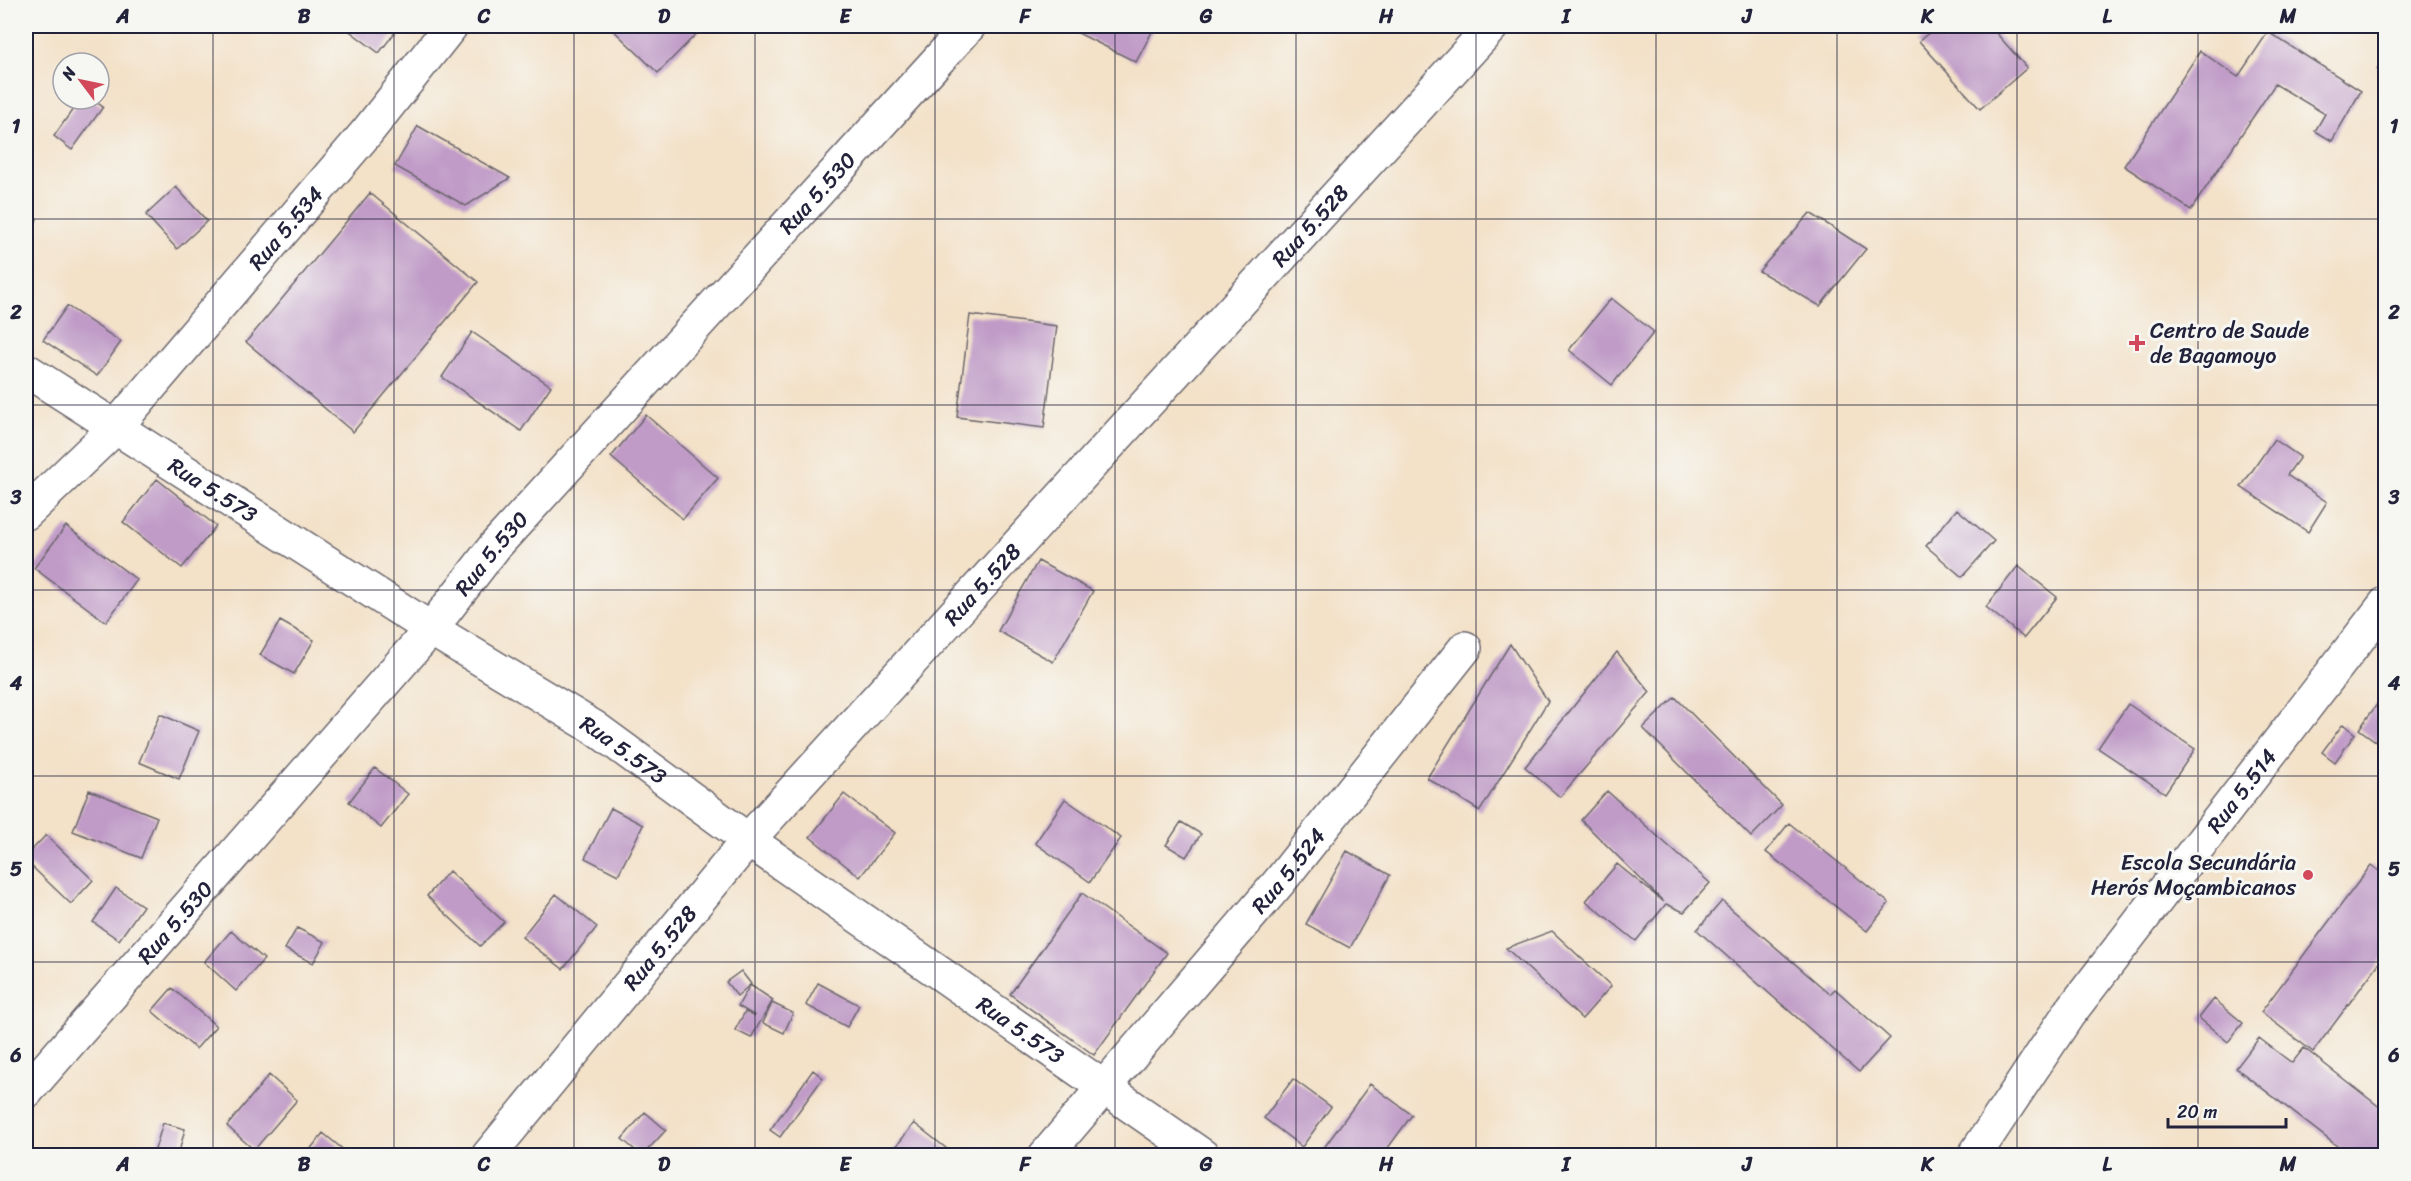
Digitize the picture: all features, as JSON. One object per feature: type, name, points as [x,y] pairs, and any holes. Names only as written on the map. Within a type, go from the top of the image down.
[{"type":"street","name":"Rua 5.534","points":[[26,513],[115,428],[367,132],[451,26]]},
{"type":"street","name":"Rua 5.530","points":[[26,1092],[431,629],[495,546],[969,26]]},
{"type":"street","name":"Rua 5.528","points":[[488,1155],[748,840],[1492,26]]},
{"type":"street","name":"Rua 5.573","points":[[26,370],[431,629],[596,728],[748,840],[1203,1155]]},
{"type":"street","name":"Rua 5.514","points":[[1974,1155],[2068,1015],[2385,603]]},
{"type":"street","name":"Rua 5.524","points":[[1045,1155],[1102,1085],[1280,881],[1466,648]]},
{"type":"building","points":[[343,26],[400,26],[379,53]]},
{"type":"building","points":[[609,26],[704,26],[658,73]]},
{"type":"building","points":[[1064,26],[1155,26],[1136,62]]},
{"type":"building","points":[[1937,26],[1990,26],[2027,68],[1980,109],[1919,41]]},
{"type":"building","points":[[2268,32],[2361,91],[2332,141],[2315,131],[2325,114],[2275,84],[2191,210],[2124,166],[2200,51],[2238,77]]},
{"type":"building","points":[[2386,58],[2386,76],[2377,69]]},
{"type":"building","points":[[72,111],[100,111],[72,150],[54,136]]},
{"type":"building","points":[[418,126],[510,178],[466,206],[395,166]]},
{"type":"building","points":[[176,187],[207,221],[177,249],[146,215]]},
{"type":"building","points":[[370,193],[478,282],[353,432],[246,342]]},
{"type":"building","points":[[26,213],[37,219],[26,242]]},
{"type":"building","points":[[1810,213],[1866,249],[1820,306],[1759,271]]},
{"type":"building","points":[[1611,298],[1654,332],[1612,385],[1569,350]]},
{"type":"building","points":[[67,306],[121,342],[97,376],[43,340]]},
{"type":"building","points":[[970,315],[1057,326],[1044,428],[957,417]]},
{"type":"building","points":[[472,332],[551,386],[521,431],[442,377]]},
{"type":"building","points":[[646,415],[718,478],[683,519],[611,457]]},
{"type":"building","points":[[2274,439],[2300,457],[2287,475],[2327,502],[2308,532],[2241,487]]},
{"type":"building","points":[[157,479],[216,526],[182,568],[123,522]]},
{"type":"building","points":[[1957,509],[1994,541],[1962,577],[1926,546]]},
{"type":"building","points":[[66,526],[137,580],[106,622],[34,568]]},
{"type":"building","points":[[1038,561],[1093,591],[1053,662],[998,631]]},
{"type":"building","points":[[2018,566],[2057,597],[2024,638],[1986,607]]},
{"type":"building","points":[[280,621],[314,640],[294,674],[260,655]]},
{"type":"building","points":[[1510,644],[1548,701],[1480,811],[1427,778]]},
{"type":"building","points":[[1617,652],[1650,692],[1560,797],[1525,767]]},
{"type":"building","points":[[2386,692],[2386,738],[2381,745],[2359,729]]},
{"type":"building","points":[[1675,697],[1782,805],[1751,837],[1643,728]]},
{"type":"building","points":[[2128,704],[2195,749],[2165,793],[2098,748]]},
{"type":"building","points":[[160,714],[199,731],[179,779],[139,762]]},
{"type":"building","points":[[2343,724],[2355,734],[2335,762],[2322,752]]},
{"type":"building","points":[[375,768],[408,794],[381,828],[349,802]]},
{"type":"building","points":[[89,790],[157,817],[141,858],[73,831]]},
{"type":"building","points":[[1607,791],[1710,883],[1684,912],[1666,904],[1636,941],[1586,901],[1617,864],[1664,902],[1581,820]]},
{"type":"building","points":[[844,794],[895,833],[860,877],[810,837]]},
{"type":"building","points":[[1065,799],[1121,838],[1090,882],[1035,843]]},
{"type":"building","points":[[611,808],[643,825],[618,875],[585,858]]},
{"type":"building","points":[[1181,822],[1201,834],[1186,857],[1166,845]]},
{"type":"building","points":[[1789,823],[1889,903],[1867,931],[1766,852]]},
{"type":"building","points":[[46,835],[93,880],[71,904],[26,861],[26,856]]},
{"type":"building","points":[[1347,851],[1390,875],[1350,948],[1306,924]]},
{"type":"building","points":[[2371,865],[2386,876],[2386,954],[2313,1052],[2261,1012]]},
{"type":"building","points":[[449,871],[504,922],[480,946],[427,896]]},
{"type":"building","points":[[116,888],[143,906],[119,940],[93,922]]},
{"type":"building","points":[[1082,893],[1167,953],[1094,1055],[1010,994]]},
{"type":"building","points":[[556,894],[597,927],[563,969],[522,937]]},
{"type":"building","points":[[1722,901],[1830,994],[1835,989],[1890,1038],[1859,1072],[1697,930]]},
{"type":"building","points":[[297,928],[325,942],[313,963],[285,949]]},
{"type":"building","points":[[231,931],[264,959],[236,991],[204,962]]},
{"type":"building","points":[[1552,931],[1611,986],[1582,1019],[1506,948]]},
{"type":"building","points":[[741,971],[751,984],[737,996],[726,982]]},
{"type":"building","points":[[818,983],[859,1005],[847,1027],[806,1005]]},
{"type":"building","points":[[750,985],[773,1000],[751,1038],[735,1030],[745,1012],[755,1016],[738,1006]]},
{"type":"building","points":[[172,988],[216,1026],[196,1049],[152,1011]]},
{"type":"building","points":[[2214,999],[2243,1023],[2228,1042],[2199,1018]]},
{"type":"building","points":[[772,1003],[793,1013],[784,1033],[763,1023]]},
{"type":"building","points":[[2259,1038],[2292,1063],[2304,1048],[2386,1112],[2386,1141],[2374,1156],[2350,1156],[2236,1068]]},
{"type":"building","points":[[813,1070],[823,1078],[780,1137],[770,1130]]},
{"type":"building","points":[[269,1075],[297,1100],[254,1150],[227,1126]]},
{"type":"building","points":[[1293,1079],[1331,1107],[1302,1147],[1264,1118]]},
{"type":"building","points":[[1370,1084],[1412,1115],[1382,1156],[1318,1156]]},
{"type":"building","points":[[645,1112],[666,1130],[642,1156],[622,1139]]},
{"type":"building","points":[[163,1123],[185,1129],[178,1156],[153,1156]]},
{"type":"building","points":[[914,1123],[956,1156],[889,1156]]},
{"type":"building","points":[[323,1133],[351,1156],[305,1156]]},
{"type":"place","name":"Centro de Saude de Bagamoyo","points":[[2137,343]]},
{"type":"place","name":"Escola Secundária Herós Moçambicanos","points":[[2308,875]]}]
